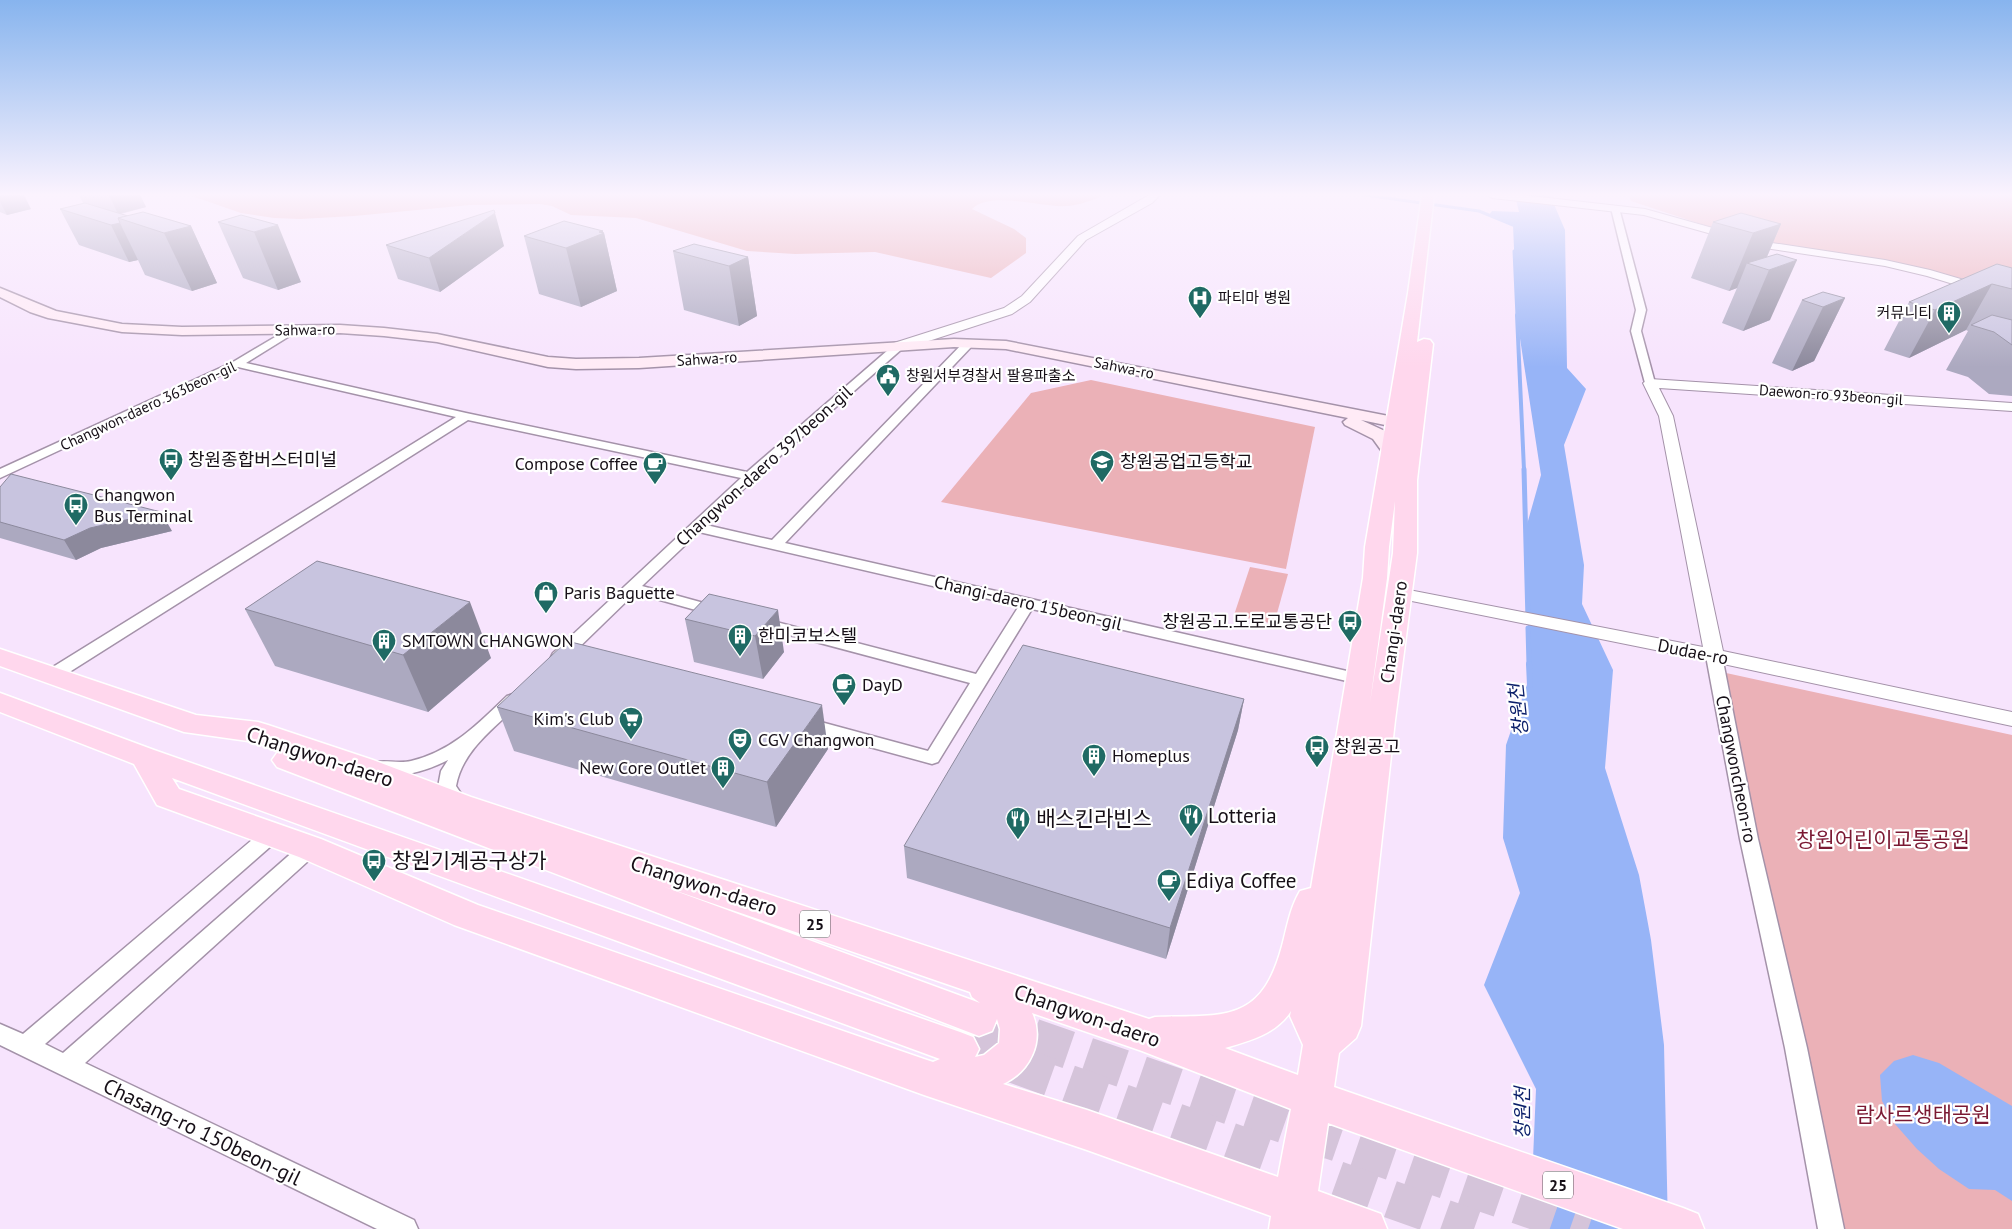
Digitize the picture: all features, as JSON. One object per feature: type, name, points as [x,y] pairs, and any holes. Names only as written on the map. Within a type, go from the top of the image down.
[{"type":"main road","name":"Changi-daero","points":[[1402,418],[1406,480],[1405,552],[1400,594],[1381,720],[1343,1026],[1322,1045],[1308,1016],[1360,679],[1377,547],[1392,453],[1402,418],[1426,252]]},
{"type":"main road","name":"Sahwa-ro","points":[[0,292],[34,309],[97,324],[159,330],[340,329],[416,335],[540,361],[583,364],[639,363],[899,346],[969,343],[1006,345],[1292,402]]},
{"type":"main road","points":[[1292,402],[1361,412],[1374,412],[1402,418]]},
{"type":"main road","points":[[1292,402],[1368,428],[1379,435],[1392,453]]},
{"type":"main road","name":"Changwon-daero","points":[[0,657],[54,674],[194,725],[258,732],[364,768],[460,805],[1145,1035],[1314,1099],[1683,1229]]},
{"type":"main road","points":[[4,704],[144,757],[960,1048]]},
{"type":"main road","points":[[194,725],[980,1019]]},
{"type":"main road","points":[[144,757],[168,797],[310,848],[466,915],[924,1077],[1087,1130],[1293,1217],[1366,1229]]},
{"type":"main road","points":[[1145,1035],[1225,1031],[1247,1026],[1269,1013],[1285,991],[1309,906],[1328,878]]},
{"type":"main road","points":[[924,1077],[970,1077],[988,1072],[1008,1062],[1015,1050],[1020,1037],[1018,1021],[1014,1014],[1001,998],[972,976]]},
{"type":"main road","points":[[1293,1217],[1322,1045]]},
{"type":"street","points":[[899,346],[1008,311],[1026,299],[1069,252]]},
{"type":"street","name":"Changwoncheon-ro","points":[[1626,252],[1641,310],[1636,332],[1650,383],[1666,416],[1707,654],[1796,1048],[1831,1229]]},
{"type":"street","points":[[1811,252],[1879,262],[1930,273],[2012,298]]},
{"type":"street","name":"Changwon-daero 363beon-gil","points":[[0,474],[237,364],[292,330]]},
{"type":"street","points":[[775,545],[969,343]]},
{"type":"street","name":"Changwon-daero 397beon-gil","points":[[546,669],[750,476],[899,346]]},
{"type":"street","points":[[237,364],[466,416],[750,476]]},
{"type":"street","name":"Daewon-ro 93beon-gil","points":[[1650,383],[2012,407]]},
{"type":"street","points":[[54,674],[466,416]]},
{"type":"street","name":"Changi-daero 15beon-gil","points":[[696,527],[1360,679]]},
{"type":"street","points":[[632,588],[980,680]]},
{"type":"street","name":"Dudae-ro","points":[[1373,588],[1435,602],[1707,654],[2012,719]]},
{"type":"street","points":[[789,719],[932,758],[1028,603]]},
{"type":"street","points":[[560,656],[579,661]]},
{"type":"street","points":[[460,805],[447,787],[450,771],[470,741],[526,689]]},
{"type":"street","points":[[364,768],[410,768],[431,761],[470,741]]},
{"type":"street","points":[[25,1047],[272,834]]},
{"type":"street","points":[[64,1066],[310,848]]},
{"type":"street","name":"Chasang-ro 150beon-gil","points":[[0,1034],[405,1229]]},
{"type":"green space","points":[[769,252],[861,252],[795,254]]},
{"type":"green space","points":[[877,252],[1026,252],[991,278]]},
{"type":"green space","points":[[1828,252],[2012,252],[2012,293],[1983,283],[1861,257]]},
{"type":"green space","points":[[1091,380],[1315,427],[1286,569],[941,502],[1031,393]]},
{"type":"green space","points":[[1250,567],[1288,574],[1274,624],[1234,615]]},
{"type":"green space","name":"창원어린이교통공원","points":[[1717,671],[2012,735],[2012,1229],[1831,1229]]},
{"type":"water","points":[[1514,252],[1565,252],[1567,368],[1586,389],[1564,445],[1584,565],[1582,604],[1613,670],[1605,768],[1639,875],[1651,940],[1664,1045],[1668,1229],[1530,1229],[1536,1089],[1484,985],[1520,893],[1503,838],[1506,745],[1529,679],[1526,528],[1541,475],[1517,319]]},
{"type":"water","points":[[1913,1055],[1939,1063],[2012,1106],[2012,1201],[1995,1190],[1969,1189],[1939,1169],[1917,1149],[1895,1124],[1882,1101],[1880,1075],[1894,1061]]},
{"type":"building","points":[[410,252],[437,252],[429,258]]},
{"type":"building","points":[[678,252],[729,252],[748,257],[729,266]]},
{"type":"building","points":[[1777,254],[1797,260],[1769,270],[1747,263]]},
{"type":"building","points":[[1997,264],[2012,268],[2012,289],[1992,284],[1935,310],[1909,302]]},
{"type":"building","points":[[1823,292],[1845,298],[1823,307],[1802,300]]},
{"type":"building","points":[[1992,315],[2012,320],[2012,345],[1994,332],[1971,325]]},
{"type":"building","points":[[11,474],[161,512],[90,528],[64,540],[0,522],[0,487]]},
{"type":"building","points":[[317,561],[470,602],[403,655],[245,609]]},
{"type":"building","points":[[709,594],[778,610],[755,636],[685,619]]},
{"type":"building","points":[[567,641],[822,705],[767,782],[497,707]]},
{"type":"building","name":"Homeplus","points":[[1023,645],[1244,699],[1170,928],[904,846]]},
{"type":"waterway","name":"창원천","points":[[1514,252],[1517,316]]},
{"type":"waterway","name":"창원천","points":[[1517,315],[1524,470]]},
{"type":"waterway","name":"창원천","points":[[1524,469],[1528,620]]},
{"type":"waterway","name":"창원천","points":[[1528,628],[1529,665]]},
{"type":"waterway","name":"창원천","points":[[1529,664],[1530,685]]},
{"type":"tunnel","points":[[979,1019],[1588,1229]]},
{"type":"tunnel","points":[[960,1049],[1008,1062],[1474,1229]]},
{"type":"place","name":"파티마 병원","points":[[1200,319]]},
{"type":"place","name":"커뮤니티","points":[[1949,334]]},
{"type":"place","name":"창원서부경찰서 팔용파출소","points":[[888,397]]},
{"type":"place","name":"창원종합버스터미널","points":[[171,481]]},
{"type":"place","name":"창원공업고등학교","points":[[1102,483]]},
{"type":"place","name":"Compose Coffee","points":[[655,485]]},
{"type":"place","name":"Changwon Bus Terminal","points":[[76,526]]},
{"type":"place","name":"Paris Baguette","points":[[546,614]]},
{"type":"place","name":"창원공고.도로교통공단","points":[[1350,643]]},
{"type":"place","name":"한미코보스텔","points":[[740,657]]},
{"type":"place","name":"SMTOWN CHANGWON","points":[[384,662]]},
{"type":"place","name":"DayD","points":[[844,706]]},
{"type":"place","name":"Kim's Club","points":[[631,740]]},
{"type":"place","name":"CGV Changwon","points":[[740,761]]},
{"type":"place","name":"창원공고","points":[[1317,768]]},
{"type":"place","name":"Homeplus","points":[[1094,777]]},
{"type":"place","name":"New Core Outlet","points":[[723,789]]},
{"type":"place","name":"Lotteria","points":[[1191,837]]},
{"type":"place","name":"배스킨라빈스","points":[[1018,840]]},
{"type":"place","name":"창원기계공구상가","points":[[374,882]]},
{"type":"place","name":"Ediya Coffee","points":[[1169,902]]},
{"type":"park label","name":"람사르생태공원","points":[[1923,1115]]}]
